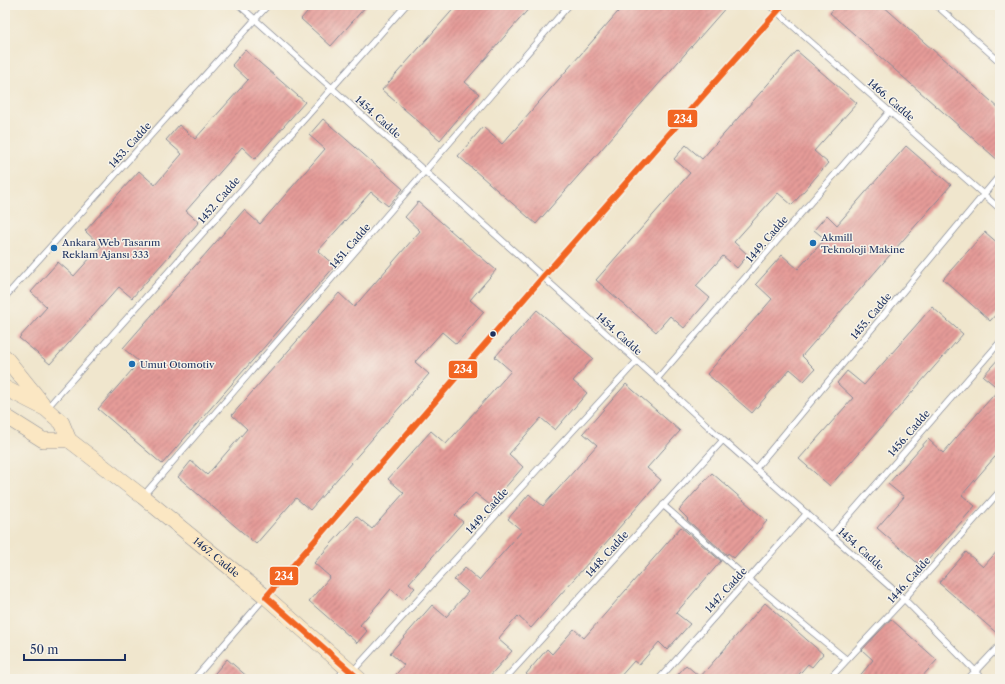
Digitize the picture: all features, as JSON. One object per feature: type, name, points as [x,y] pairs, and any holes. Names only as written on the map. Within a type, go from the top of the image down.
[{"type":"street","points":[[5,357],[46,409]]},
{"type":"street","name":"1467. Cadde","points":[[5,388],[46,409],[62,423],[69,440],[143,497],[266,597],[348,675]]},
{"type":"street","points":[[5,416],[43,440],[69,440]]},
{"type":"lane","name":"1454. Cadde","points":[[239,5],[636,362],[657,379],[723,440],[807,512],[904,599],[974,672],[983,679]]},
{"type":"lane","name":"1453. Cadde","points":[[5,297],[268,5]]},
{"type":"lane","name":"1452. Cadde","points":[[46,409],[331,87],[406,5]]},
{"type":"lane","name":"1451. Cadde","points":[[143,497],[426,172],[569,5]]},
{"type":"lane","name":"1466. Cadde","points":[[769,5],[1000,209]]},
{"type":"lane","points":[[194,679],[543,277],[783,5]]},
{"type":"lane","points":[[936,5],[1000,62]]},
{"type":"lane","name":"1449. Cadde","points":[[657,379],[890,111]]},
{"type":"lane","name":"1455. Cadde","points":[[756,468],[1000,175]]},
{"type":"lane","name":"1456. Cadde","points":[[832,535],[1000,342]]},
{"type":"lane","name":"1449. Cadde","points":[[348,675],[636,362]]},
{"type":"lane","name":"1448. Cadde","points":[[505,679],[723,440]]},
{"type":"lane","name":"1446. Cadde","points":[[829,679],[904,599],[1000,491]]},
{"type":"lane","points":[[663,505],[748,579],[847,660]]},
{"type":"lane","name":"1447. Cadde","points":[[659,679],[807,512]]},
{"type":"lane","points":[[968,679],[1000,645]]},
{"type":"building","points":[[313,5],[367,5],[331,46],[301,19]]},
{"type":"building","points":[[457,5],[532,5],[465,82],[479,94],[440,140],[382,90]]},
{"type":"building","points":[[624,5],[728,5],[536,224],[458,156],[483,127],[502,144]]},
{"type":"building","points":[[837,5],[882,5],[1000,109],[1000,162],[830,13]]},
{"type":"building","points":[[245,50],[305,102],[255,159],[242,147],[186,211],[199,222],[132,298],[119,287],[50,364],[19,338],[47,307],[31,292],[58,262],[74,276],[101,246],[85,231],[139,171],[155,185],[182,154],[166,140],[179,125],[195,139],[248,80],[232,65]]},
{"type":"building","points":[[797,51],[857,103],[814,151],[828,163],[792,205],[778,193],[734,242],[748,255],[737,268],[723,256],[696,286],[710,298],[684,328],[670,316],[656,332],[596,280],[690,173],[674,159],[686,145],[702,159]]},
{"type":"building","points":[[323,119],[403,189],[388,206],[371,192],[318,251],[335,266],[162,464],[98,409],[139,362],[123,348],[244,210],[260,224],[325,149],[309,135]]},
{"type":"building","points":[[906,146],[951,185],[802,356],[815,369],[804,381],[790,369],[752,413],[707,374],[772,299],[756,284],[782,255],[798,269],[825,239],[814,230],[827,215],[837,225]]},
{"type":"building","points":[[418,202],[496,270],[470,300],[484,312],[456,344],[442,332],[415,362],[429,374],[310,510],[296,498],[256,544],[178,477],[191,461],[207,475],[247,429],[232,415],[339,293],[354,307],[420,231],[405,217]]},
{"type":"building","points":[[985,232],[1000,245],[1000,310],[990,321],[943,279]]},
{"type":"building","points":[[932,307],[963,334],[830,486],[799,459],[853,398],[837,383],[847,371],[864,385]]},
{"type":"building","points":[[537,310],[593,358],[573,381],[587,393],[555,430],[541,418],[509,454],[523,467],[490,505],[475,493],[455,515],[463,522],[409,583],[415,588],[404,600],[391,589],[360,625],[367,631],[357,643],[309,601],[330,577],[314,563],[356,516],[372,529],[404,493],[388,479],[431,431],[446,444],[511,371],[495,357]]},
{"type":"building","points":[[1000,357],[1000,451],[962,495],[975,506],[922,567],[877,528],[904,497],[888,484],[928,439],[943,453],[999,389],[983,376]]},
{"type":"building","points":[[626,384],[680,431],[647,468],[661,480],[531,628],[518,616],[498,639],[512,651],[487,679],[392,679],[404,665],[390,653],[432,605],[446,617],[468,592],[454,580],[465,568],[479,580],[522,531],[508,519],[529,494],[543,506],[597,445],[583,433]]},
{"type":"building","points":[[712,473],[767,521],[734,558],[728,553],[727,555],[687,520],[688,519],[679,510]]},
{"type":"building","points":[[681,527],[721,561],[676,613],[690,624],[667,650],[659,642],[639,665],[634,661],[618,679],[532,679],[526,674],[547,649],[552,654],[574,629],[584,638]]},
{"type":"building","points":[[1000,548],[1000,636],[939,583],[966,552],[983,567]]},
{"type":"building","points":[[765,603],[823,654],[812,667],[808,664],[795,679],[674,679],[686,665],[700,677]]},
{"type":"building","points":[[891,619],[937,660],[920,679],[857,679],[873,660],[862,650]]},
{"type":"building","points":[[227,659],[250,679],[210,679]]},
{"type":"transit line","name":"234","points":[[359,679],[266,597],[543,277],[783,5]]},
{"type":"place","name":"Akmill Teknoloji Makine","points":[[813,243]]},
{"type":"place","name":"Ankara Web Tasarım Reklam Ajansı 333","points":[[54,248]]},
{"type":"place","name":"Umut Otomotiv","points":[[132,364]]}]
